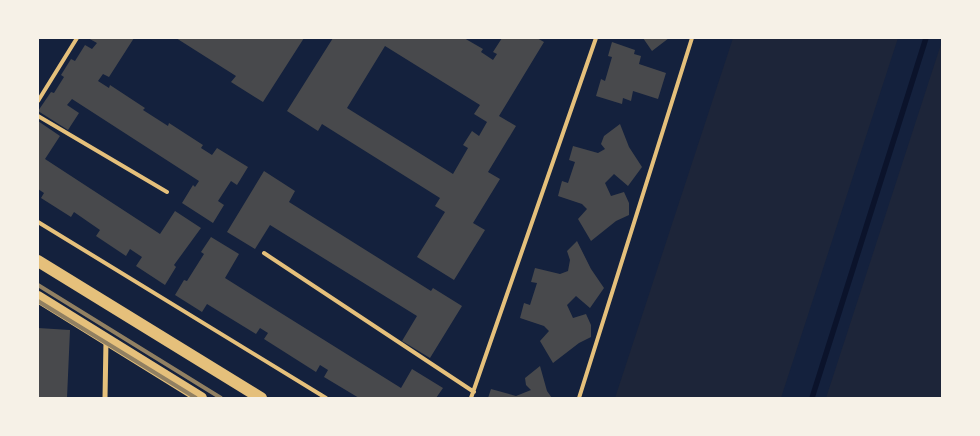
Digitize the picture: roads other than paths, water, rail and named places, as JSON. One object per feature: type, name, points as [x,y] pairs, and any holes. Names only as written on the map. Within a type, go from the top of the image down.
[{"type":"main road","points":[[38,261],[260,398]]},
{"type":"main road","points":[[38,297],[106,341],[201,398]]},
{"type":"street","points":[[105,398],[106,341]]},
{"type":"lane","points":[[38,101],[77,38]]},
{"type":"lane","points":[[471,398],[596,38]]},
{"type":"lane","points":[[579,398],[692,38]]},
{"type":"lane","points":[[38,116],[167,192]]},
{"type":"lane","points":[[38,222],[326,398]]},
{"type":"lane","points":[[264,253],[474,392]]},
{"type":"waterway","points":[[812,398],[926,38]]},
{"type":"railway","points":[[38,285],[221,398]]},
{"type":"railway","points":[[38,301],[196,398]]}]
